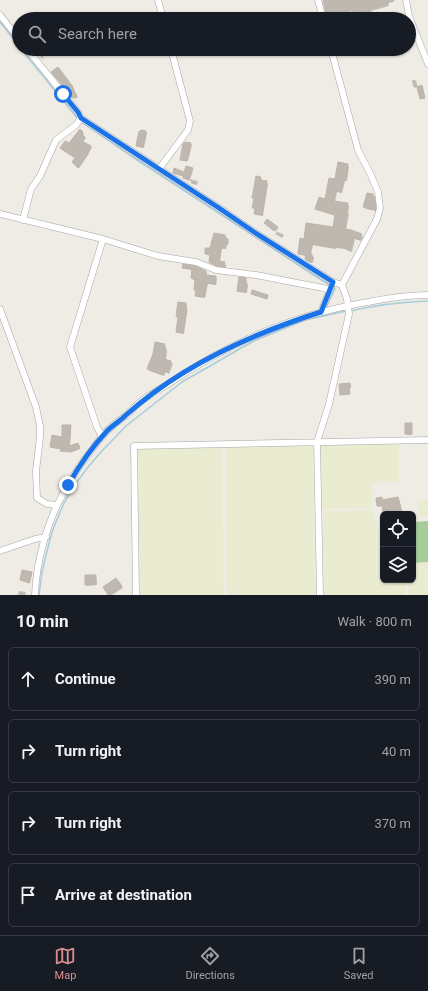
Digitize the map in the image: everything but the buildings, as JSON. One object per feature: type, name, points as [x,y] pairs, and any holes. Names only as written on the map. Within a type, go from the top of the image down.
[{"type":"street","points":[[158,0],[161,12]]},
{"type":"street","points":[[318,0],[321,12]]},
{"type":"street","points":[[406,0],[408,12]]},
{"type":"street","points":[[0,15],[12,30]]},
{"type":"street","points":[[416,34],[428,64]]},
{"type":"street","points":[[33,56],[78,112],[81,118],[254,232],[333,282],[342,285]]},
{"type":"street","points":[[159,169],[188,130],[190,121],[173,56]]},
{"type":"street","points":[[320,595],[318,442],[329,404],[349,309],[342,285],[377,219],[380,208],[380,202],[374,181],[358,150],[333,56]]},
{"type":"street","points":[[23,220],[31,189],[40,176],[56,140],[76,125],[81,118]]},
{"type":"street","points":[[0,214],[102,238],[158,256],[196,262],[216,270],[256,275],[330,290]]},
{"type":"street","points":[[102,238],[70,347],[97,427],[102,437]]},
{"type":"street","points":[[321,312],[333,282]]},
{"type":"street","points":[[35,595],[37,570],[51,519],[62,495],[75,473],[102,437],[138,404],[209,358],[248,339],[293,321],[321,312],[349,309],[392,297],[428,295]]},
{"type":"street","points":[[0,309],[36,407],[39,421],[40,437],[36,471],[37,498],[47,504],[57,505]]},
{"type":"street","points":[[136,595],[134,446],[428,440]]},
{"type":"street","points":[[0,551],[35,539],[46,537]]},
{"type":"green space","points":[[399,443],[399,482],[372,483],[373,508],[322,509],[321,444]]},
{"type":"green space","points":[[313,446],[315,595],[227,595],[225,447]]},
{"type":"green space","points":[[222,447],[224,595],[140,595],[138,448]]},
{"type":"green space","points":[[417,500],[428,500],[428,516],[417,516]]},
{"type":"green space","points":[[371,510],[380,532],[380,583],[405,583],[405,595],[324,595],[323,511]]},
{"type":"green space","points":[[428,521],[428,562],[416,563],[416,522]]},
{"type":"green space","points":[[428,562],[428,595],[408,595],[408,583],[416,583],[416,563]]},
{"type":"waterway","points":[[0,22],[12,37]]},
{"type":"waterway","points":[[27,56],[78,119]]},
{"type":"waterway","points":[[80,121],[329,285]]},
{"type":"waterway","points":[[326,308],[335,289],[332,287]]},
{"type":"waterway","points":[[350,311],[389,304],[428,301]]},
{"type":"waterway","points":[[39,595],[42,572],[49,543],[64,503],[88,467],[126,426],[182,382],[256,340],[305,320],[346,311]]},
{"type":"route","points":[[63,94],[81,118],[101,132],[333,282],[321,312],[293,321],[248,339],[209,358],[138,404],[108,430],[75,473],[68,485]]}]
